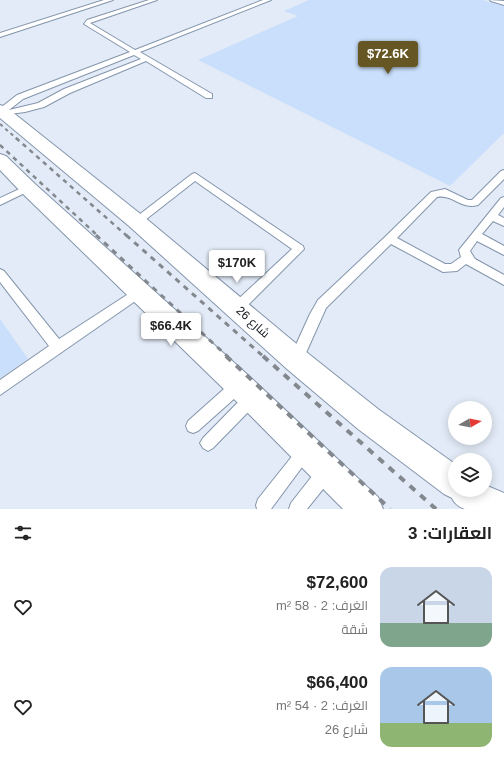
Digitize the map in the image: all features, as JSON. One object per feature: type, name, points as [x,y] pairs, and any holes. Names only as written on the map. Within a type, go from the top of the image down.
[{"type":"street","name":"شارع 26","points":[[1,112],[136,221],[296,360],[368,419],[448,480]]},
{"type":"street","points":[[2,166],[28,188],[246,391],[366,509]]},
{"type":"street","name":"شارع 26","points":[[473,497],[503,509]]},
{"type":"lane","points":[[154,0],[87,22],[88,25],[209,96]]},
{"type":"lane","points":[[1,112],[20,97],[268,0]]},
{"type":"lane","points":[[493,0],[504,3]]},
{"type":"lane","points":[[0,34],[106,1]]},
{"type":"lane","points":[[1,112],[25,110],[41,105],[67,91],[146,59]]},
{"type":"lane","points":[[296,360],[316,314],[322,304],[390,239],[434,194],[445,192],[466,203],[475,203],[504,173]]},
{"type":"lane","points":[[136,221],[195,176],[299,249],[237,308]]},
{"type":"lane","points":[[0,202],[28,188]]},
{"type":"lane","points":[[504,200],[464,250],[467,258],[504,280]]},
{"type":"lane","points":[[491,216],[504,222]]},
{"type":"lane","points":[[475,235],[504,251]]},
{"type":"lane","points":[[390,239],[443,268],[453,268],[467,258]]},
{"type":"lane","points":[[0,274],[58,347]]},
{"type":"lane","points":[[0,388],[140,292]]},
{"type":"lane","points":[[193,426],[246,391]]},
{"type":"lane","points":[[208,443],[246,391]]},
{"type":"lane","points":[[264,505],[306,450]]},
{"type":"lane","points":[[297,509],[327,470]]},
{"type":"shaded area","points":[[0,0],[504,0],[504,509],[0,509]]},
{"type":"building","points":[[309,0],[483,0],[504,6],[504,133],[450,186],[198,60],[298,16],[284,11]]},
{"type":"building","points":[[0,319],[28,359],[0,378]]},
{"type":"railway","points":[[0,124],[17,139]]},
{"type":"railway","points":[[16,138],[127,236]]},
{"type":"railway","points":[[0,145],[98,236]]},
{"type":"railway","points":[[96,235],[228,357]]},
{"type":"railway","points":[[126,235],[264,357]]},
{"type":"railway","points":[[226,356],[390,509]]},
{"type":"railway","points":[[263,356],[436,509]]}]
